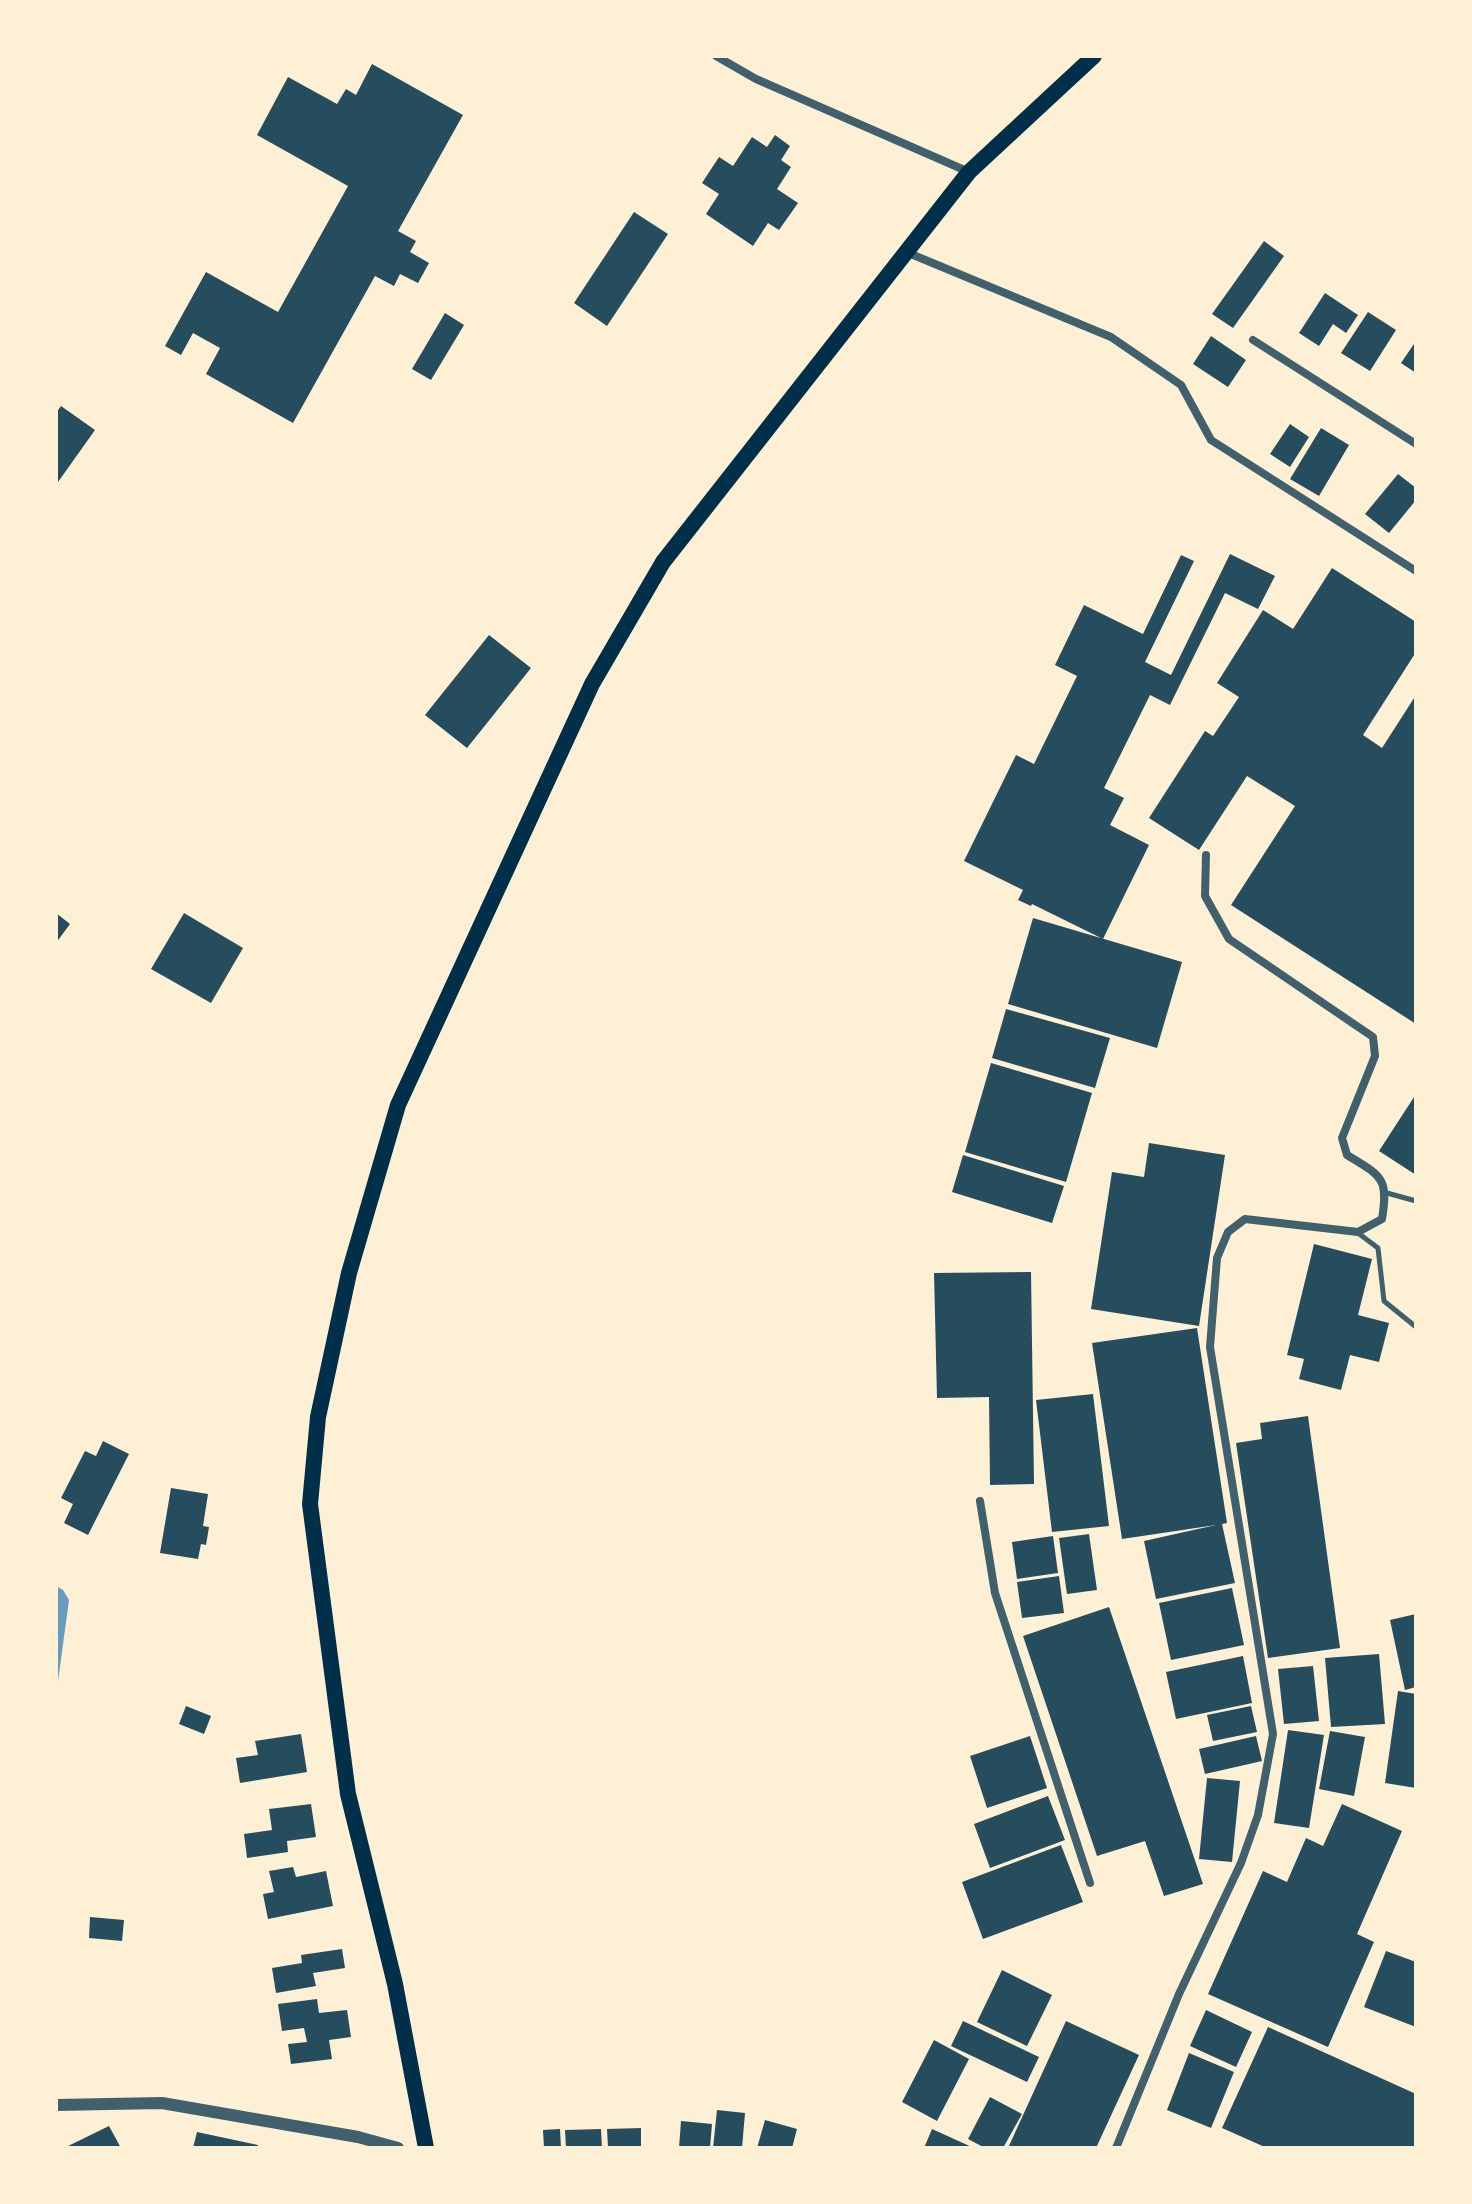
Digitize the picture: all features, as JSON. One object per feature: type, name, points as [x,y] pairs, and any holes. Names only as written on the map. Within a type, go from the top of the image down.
[{"type":"main road","points":[[426,2148],[395,1984],[348,1794],[310,1504],[318,1417],[349,1273],[398,1105],[592,684],[663,562],[969,172],[1094,56]]},
{"type":"street","points":[[716,56],[756,79],[969,172]]},
{"type":"street","points":[[905,252],[1111,337],[1181,385],[1211,440],[1416,571]]},
{"type":"street","points":[[1253,340],[1416,444]]},
{"type":"street","points":[[1116,2148],[1179,1994],[1241,1863],[1258,1815],[1273,1734],[1210,1347],[1217,1258],[1228,1232],[1245,1219],[1358,1232],[1382,1219],[1387,1193],[1377,1173],[1347,1155],[1342,1138],[1375,1056],[1373,1037],[1229,939],[1205,896],[1206,855]]},
{"type":"street","points":[[980,1501],[995,1593],[1090,1883]]},
{"type":"street","points":[[56,2105],[162,2103],[358,2137],[398,2148]]},
{"type":"lane","points":[[1387,1193],[1416,1201]]},
{"type":"lane","points":[[1358,1232],[1378,1248],[1384,1301],[1416,1327]]},
{"type":"water","points":[[56,1586],[63,1590],[69,1600],[56,1696]]},
{"type":"building","points":[[372,64],[463,115],[398,231],[416,241],[410,252],[429,263],[418,283],[400,274],[394,286],[375,276],[293,423],[206,374],[220,348],[193,333],[181,355],[165,346],[206,272],[278,312],[348,186],[257,135],[288,77],[337,104],[346,89],[356,95]]},
{"type":"building","points":[[775,135],[790,146],[781,160],[791,167],[777,189],[798,203],[779,230],[768,223],[753,246],[706,214],[719,194],[702,183],[719,157],[733,166],[752,137],[767,147]]},
{"type":"building","points":[[634,212],[668,234],[607,326],[574,303]]},
{"type":"building","points":[[1264,241],[1284,256],[1233,328],[1212,314]]},
{"type":"building","points":[[1325,293],[1358,315],[1346,333],[1333,324],[1319,346],[1299,333]]},
{"type":"building","points":[[1368,312],[1396,330],[1370,371],[1341,353]]},
{"type":"building","points":[[445,313],[464,325],[431,380],[412,369]]},
{"type":"building","points":[[1211,336],[1246,360],[1228,387],[1193,364]]},
{"type":"building","points":[[1416,341],[1416,373],[1401,363]]},
{"type":"building","points":[[61,406],[95,430],[58,482],[56,413]]},
{"type":"building","points":[[1290,424],[1309,437],[1290,467],[1270,454]]},
{"type":"building","points":[[1321,428],[1349,445],[1319,496],[1290,479]]},
{"type":"building","points":[[1398,474],[1416,488],[1416,500],[1389,533],[1365,514]]},
{"type":"building","points":[[1230,554],[1275,576],[1258,609],[1225,593],[1170,705],[1150,695],[1104,788],[1124,798],[1110,825],[1149,845],[1103,939],[1018,900],[1023,890],[964,861],[1016,755],[1034,764],[1077,676],[1055,665],[1084,605],[1143,634],[1181,555],[1194,561],[1145,662],[1171,675]]},
{"type":"building","points":[[1332,568],[1416,622],[1416,652],[1363,735],[1382,748],[1416,695],[1416,1024],[1231,905],[1295,806],[1247,776],[1199,850],[1149,818],[1205,731],[1213,736],[1239,697],[1217,683],[1263,610],[1293,629]]},
{"type":"building","points":[[489,635],[531,668],[467,748],[425,715]]},
{"type":"building","points":[[56,913],[70,924],[56,943]]},
{"type":"building","points":[[184,913],[243,948],[211,1003],[151,969]]},
{"type":"building","points":[[1033,918],[1182,962],[1157,1048],[1008,1004]]},
{"type":"building","points":[[1006,1009],[1110,1038],[1095,1088],[992,1058]]},
{"type":"building","points":[[991,1063],[1092,1093],[1066,1182],[965,1152]]},
{"type":"building","points":[[1416,1094],[1416,1175],[1379,1151]]},
{"type":"building","points":[[1149,1143],[1225,1155],[1199,1326],[1091,1309],[1112,1172],[1144,1177]]},
{"type":"building","points":[[963,1155],[1064,1186],[1052,1223],[952,1192]]},
{"type":"building","points":[[1314,1244],[1372,1259],[1358,1315],[1389,1323],[1379,1362],[1350,1355],[1341,1390],[1299,1379],[1304,1359],[1287,1355]]},
{"type":"building","points":[[1031,1272],[1034,1484],[990,1485],[989,1397],[937,1398],[934,1273]]},
{"type":"building","points":[[1197,1328],[1227,1523],[1222,1524],[1235,1583],[1156,1599],[1144,1541],[1216,1525],[1122,1539],[1092,1343]]},
{"type":"building","points":[[1093,1394],[1109,1526],[1052,1532],[1036,1400]]},
{"type":"building","points":[[1308,1416],[1340,1648],[1268,1658],[1236,1443],[1262,1439],[1260,1423]]},
{"type":"building","points":[[103,1441],[129,1454],[88,1535],[64,1523],[73,1504],[61,1498],[85,1451],[96,1456]]},
{"type":"building","points":[[171,1488],[208,1494],[203,1526],[209,1527],[206,1545],[201,1544],[198,1559],[160,1553]]},
{"type":"building","points":[[1089,1534],[1097,1590],[1067,1594],[1059,1538]]},
{"type":"building","points":[[1053,1536],[1058,1573],[1017,1579],[1012,1542]]},
{"type":"building","points":[[1059,1576],[1064,1613],[1022,1618],[1017,1582]]},
{"type":"building","points":[[1232,1588],[1244,1645],[1171,1660],[1159,1603]]},
{"type":"building","points":[[1109,1607],[1203,1884],[1164,1896],[1145,1841],[1097,1856],[1023,1636]]},
{"type":"building","points":[[1416,1614],[1416,1687],[1405,1690],[1390,1620]]},
{"type":"building","points":[[1379,1654],[1385,1724],[1331,1727],[1325,1658]]},
{"type":"building","points":[[1243,1656],[1252,1703],[1176,1719],[1166,1672]]},
{"type":"building","points":[[1313,1666],[1319,1721],[1284,1724],[1278,1669]]},
{"type":"building","points":[[1398,1691],[1416,1694],[1416,1788],[1385,1783]]},
{"type":"building","points":[[186,1706],[211,1716],[204,1734],[179,1724]]},
{"type":"building","points":[[1251,1706],[1257,1732],[1213,1741],[1207,1715]]},
{"type":"building","points":[[1288,1730],[1324,1735],[1309,1828],[1274,1823]]},
{"type":"building","points":[[1330,1731],[1365,1737],[1354,1796],[1319,1789]]},
{"type":"building","points":[[301,1734],[307,1772],[240,1783],[236,1758],[258,1755],[255,1741]]},
{"type":"building","points":[[1030,1736],[1047,1788],[987,1808],[970,1756]]},
{"type":"building","points":[[1256,1736],[1262,1761],[1205,1774],[1199,1749]]},
{"type":"building","points":[[1207,1778],[1240,1781],[1232,1862],[1199,1859]]},
{"type":"building","points":[[1048,1796],[1065,1840],[990,1868],[974,1824]]},
{"type":"building","points":[[311,1804],[316,1837],[287,1841],[288,1852],[247,1858],[244,1834],[272,1830],[269,1809]]},
{"type":"building","points":[[1342,1804],[1402,1831],[1357,1934],[1374,1942],[1328,2047],[1208,1994],[1263,1871],[1287,1882],[1306,1838],[1323,1846]]},
{"type":"building","points":[[1061,1845],[1083,1902],[983,1939],[962,1882]]},
{"type":"building","points":[[293,1867],[296,1877],[326,1871],[333,1906],[268,1919],[263,1894],[274,1892],[269,1871]]},
{"type":"building","points":[[90,1917],[124,1920],[122,1941],[89,1938]]},
{"type":"building","points":[[342,1949],[345,1968],[313,1973],[316,1986],[276,1993],[272,1968],[302,1963],[301,1955]]},
{"type":"building","points":[[1386,1951],[1416,1962],[1416,2027],[1364,2007]]},
{"type":"building","points":[[1002,1970],[1052,1995],[1027,2046],[977,2022]]},
{"type":"building","points":[[317,1999],[319,2013],[347,2010],[351,2037],[329,2040],[332,2059],[291,2064],[288,2044],[307,2042],[304,2028],[282,2031],[278,2004]]},
{"type":"building","points":[[1206,2010],[1252,2032],[1236,2067],[1190,2046]]},
{"type":"building","points":[[963,2021],[1039,2057],[1027,2082],[951,2046]]},
{"type":"building","points":[[1066,2021],[1139,2055],[1096,2148],[1008,2148]]},
{"type":"building","points":[[1268,2027],[1416,2094],[1416,2148],[1267,2148],[1222,2128]]},
{"type":"building","points":[[934,2040],[969,2059],[937,2121],[902,2102]]},
{"type":"building","points":[[1189,2053],[1234,2072],[1211,2128],[1167,2110]]},
{"type":"building","points":[[990,2097],[1022,2114],[1003,2148],[985,2148],[968,2139]]},
{"type":"building","points":[[717,2110],[745,2113],[742,2148],[713,2148]]},
{"type":"building","points":[[765,2120],[797,2129],[792,2148],[757,2148]]},
{"type":"building","points":[[681,2121],[712,2124],[710,2148],[679,2148]]},
{"type":"building","points":[[109,2126],[121,2148],[64,2148]]},
{"type":"building","points":[[641,2128],[641,2148],[608,2148],[607,2129]]},
{"type":"building","points":[[560,2129],[561,2148],[544,2148],[543,2130]]},
{"type":"building","points":[[601,2129],[602,2148],[566,2148],[565,2130]]},
{"type":"building","points":[[932,2129],[974,2148],[924,2148]]},
{"type":"building","points":[[197,2132],[258,2145],[257,2148],[193,2148]]}]
